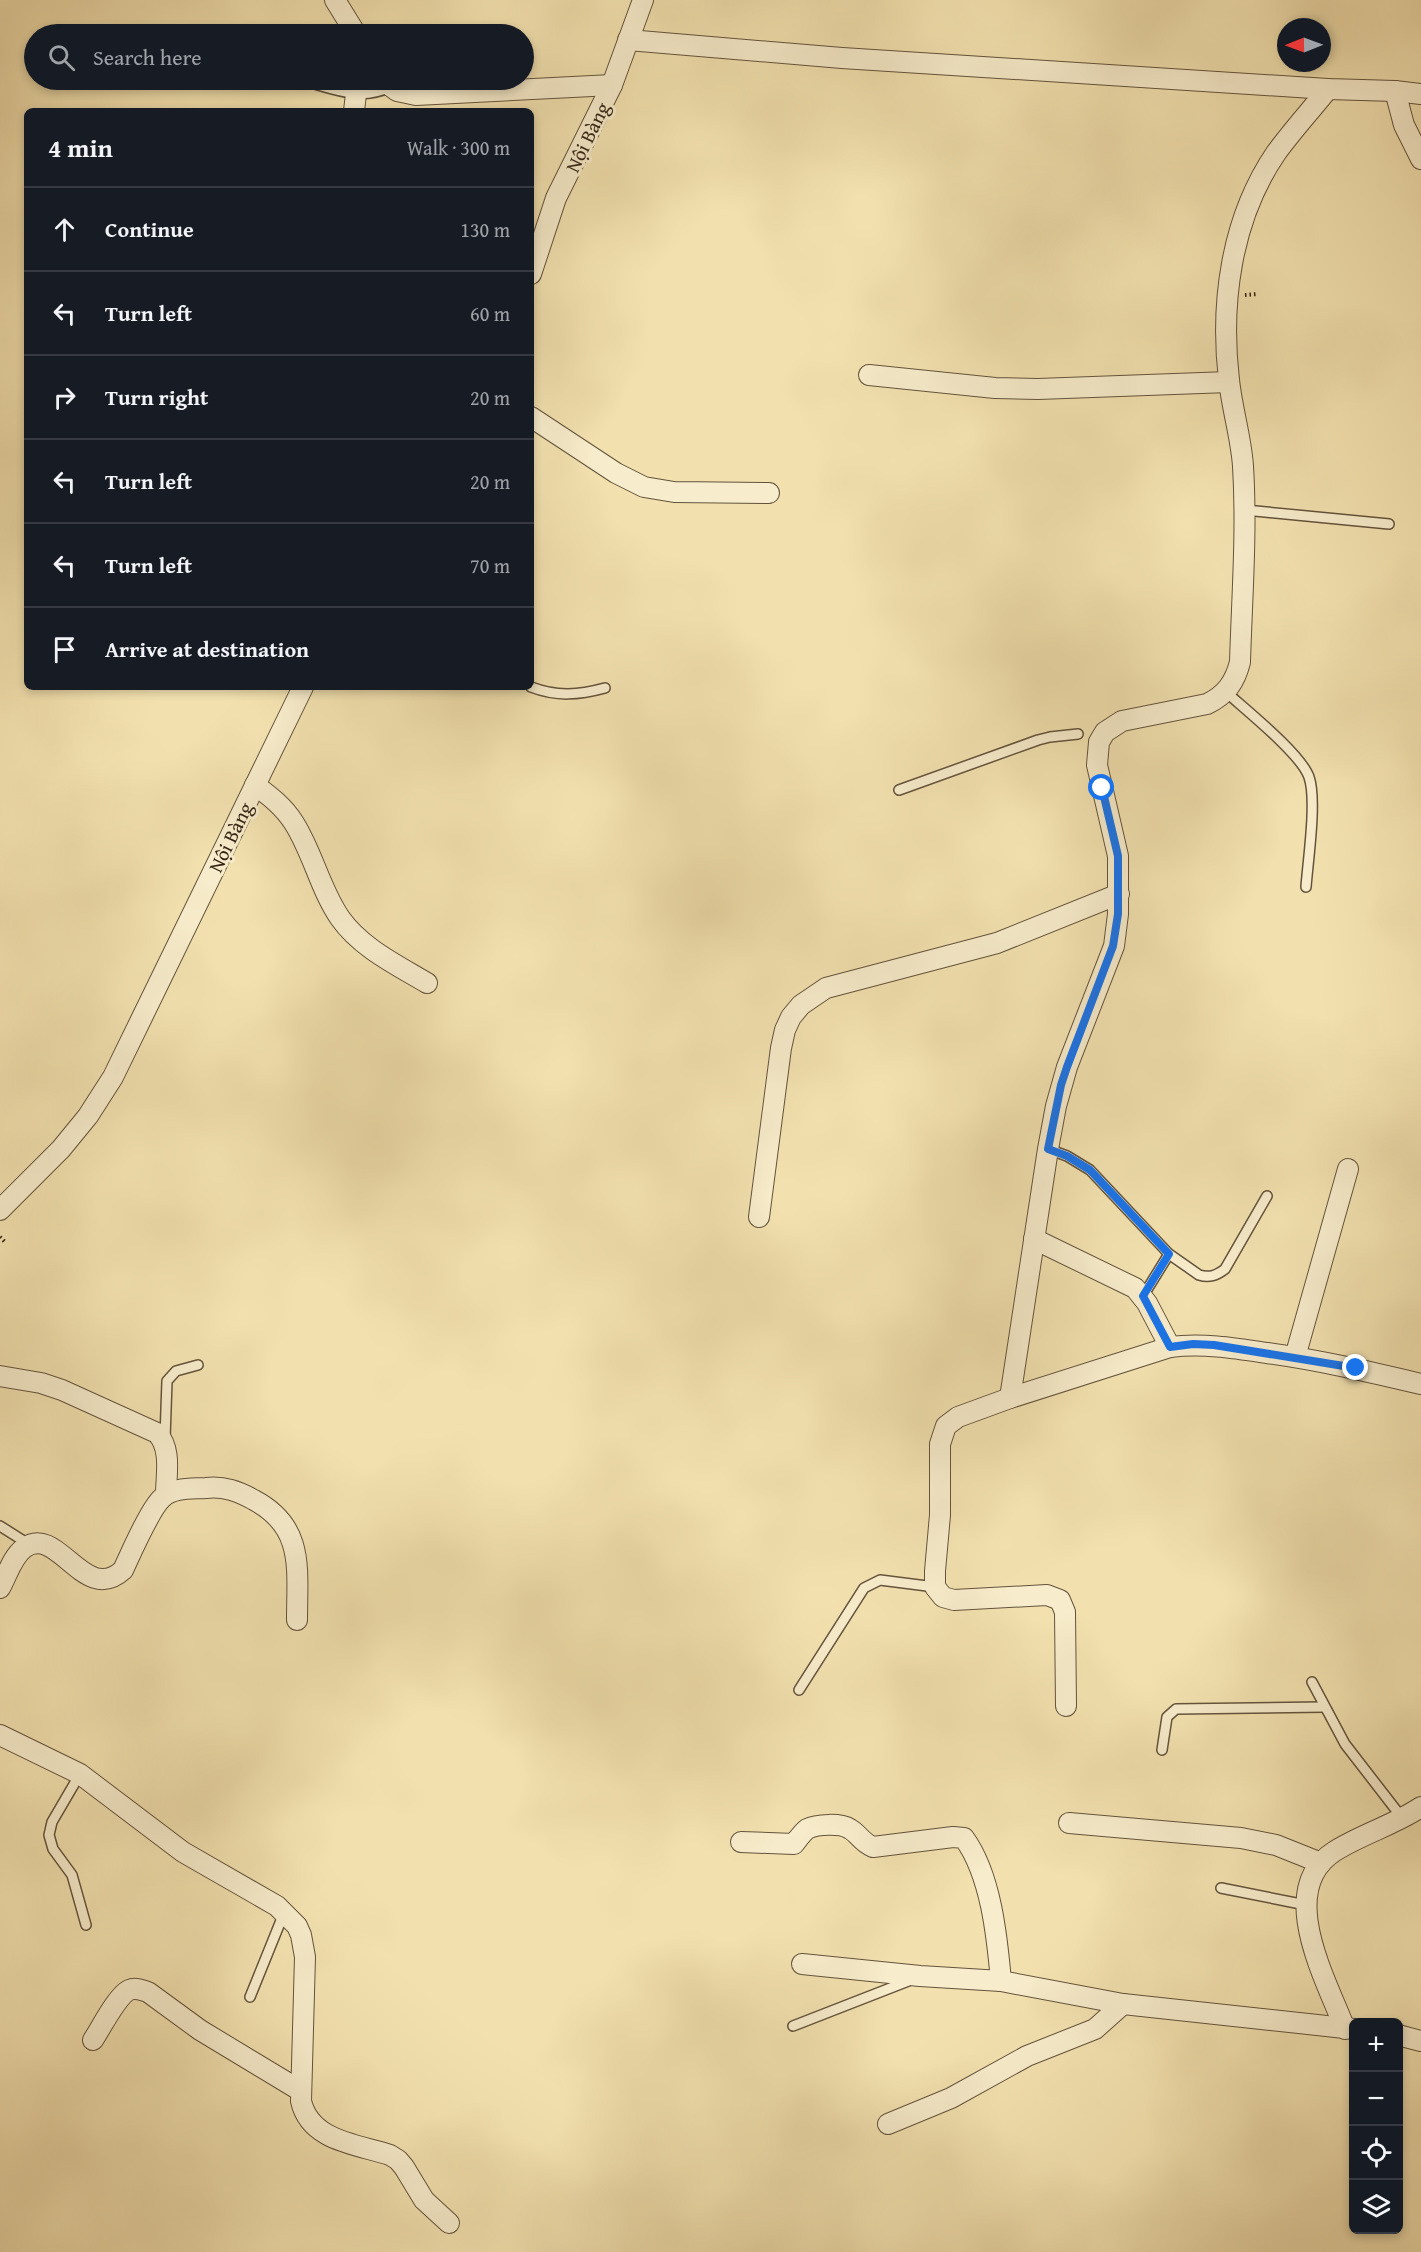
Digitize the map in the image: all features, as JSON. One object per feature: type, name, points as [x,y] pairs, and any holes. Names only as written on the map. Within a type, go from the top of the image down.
[{"type":"street","points":[[334,0],[350,24]]},
{"type":"street","name":"Nội Bàng","points":[[534,265],[556,198],[612,85],[643,0]]},
{"type":"street","points":[[628,40],[842,58],[1421,94]]},
{"type":"street","points":[[534,89],[612,85]]},
{"type":"street","points":[[1010,1398],[1048,1149],[1061,1085],[1113,946],[1119,894],[1118,856],[1097,765],[1098,733],[1122,721],[1207,704],[1226,692],[1233,682],[1240,662],[1245,510],[1239,437],[1229,382],[1226,339],[1226,298],[1232,259],[1251,202],[1276,153],[1328,89]]},
{"type":"street","points":[[398,90],[405,94],[416,95],[514,90]]},
{"type":"street","points":[[1395,91],[1404,125],[1421,159]]},
{"type":"street","points":[[869,375],[995,388],[1038,389],[1229,382]]},
{"type":"street","points":[[534,419],[616,473],[644,487],[674,492],[769,493]]},
{"type":"street","name":"Nội Bàng","points":[[0,1210],[61,1149],[88,1116],[113,1077],[302,690]]},
{"type":"street","points":[[255,785],[282,807],[294,822],[332,906],[347,927],[366,945],[427,983]]},
{"type":"street","points":[[759,1217],[781,1048],[785,1030],[801,1005],[826,988],[997,943],[1119,894]]},
{"type":"street","points":[[1295,1357],[1347,1169]]},
{"type":"street","points":[[1034,1239],[1129,1285],[1143,1296],[1170,1347]]},
{"type":"street","points":[[1066,1706],[1065,1612],[1060,1600],[1047,1595],[954,1600],[943,1596],[935,1579],[940,1515],[940,1444],[943,1431],[957,1417],[1170,1347],[1193,1344],[1295,1357],[1356,1368],[1421,1384]]},
{"type":"street","points":[[0,1376],[41,1383],[62,1390],[151,1429],[164,1443],[167,1458],[166,1494]]},
{"type":"street","points":[[0,1588],[17,1555],[30,1545],[36,1544],[48,1545],[94,1578],[113,1577],[123,1570],[157,1503],[166,1494],[183,1489],[227,1488],[249,1497],[276,1514],[284,1524],[295,1546],[297,1559],[297,1620]]},
{"type":"street","points":[[0,1735],[80,1774],[183,1852],[284,1912],[301,1935],[305,1957],[301,2091],[303,2110],[307,2119],[324,2135],[390,2155],[398,2160],[419,2194],[449,2223]]},
{"type":"street","points":[[802,1964],[920,1976],[1001,1981],[1124,2004],[1349,2029],[1310,1936],[1305,1905],[1309,1887],[1321,1863],[1340,1848],[1403,1819],[1421,1807]]},
{"type":"street","points":[[1069,1823],[1241,1838],[1276,1845],[1321,1863]]},
{"type":"street","points":[[741,1842],[794,1844],[808,1828],[817,1826],[846,1827],[852,1830],[862,1842],[873,1847],[952,1837],[964,1838],[980,1869],[997,1932],[1001,1981]]},
{"type":"street","points":[[93,2040],[125,1993],[140,1989],[148,1992],[200,2030],[301,2091]]},
{"type":"street","points":[[888,2124],[951,2098],[1027,2056],[1095,2029],[1124,2004]]},
{"type":"street","points":[[1403,2036],[1421,2041]]},
{"type":"lane","points":[[324,90],[355,103],[376,94],[380,90]]},
{"type":"lane","points":[[1245,510],[1389,524]]},
{"type":"lane","points":[[534,688],[561,694],[581,694],[605,688]]},
{"type":"lane","points":[[1226,692],[1298,759],[1309,778],[1312,801],[1306,887]]},
{"type":"lane","points":[[899,790],[1038,740],[1078,734]]},
{"type":"lane","points":[[1048,1149],[1067,1156],[1090,1170],[1169,1254],[1199,1275],[1211,1277],[1225,1269],[1267,1196]]},
{"type":"lane","points":[[1143,1296],[1169,1254]]},
{"type":"lane","points":[[164,1443],[167,1381],[176,1371],[198,1365]]},
{"type":"lane","points":[[0,1526],[30,1545]]},
{"type":"lane","points":[[799,1690],[864,1588],[880,1581],[935,1579]]},
{"type":"lane","points":[[1312,1683],[1345,1744],[1403,1819]]},
{"type":"lane","points":[[1162,1750],[1167,1717],[1176,1709],[1324,1707]]},
{"type":"lane","points":[[80,1774],[52,1822],[49,1835],[53,1849],[72,1875],[86,1925]]},
{"type":"lane","points":[[1221,1888],[1305,1905]]},
{"type":"lane","points":[[250,1996],[284,1912]]},
{"type":"lane","points":[[793,2026],[920,1976]]},
{"type":"path","points":[[0,1237],[6,1243]]},
{"type":"route","points":[[1102,788],[1118,856],[1118,914],[1113,946],[1061,1085],[1048,1149],[1079,1162],[1101,1179],[1169,1254],[1143,1296],[1170,1347],[1193,1344],[1214,1345],[1356,1368]]}]
